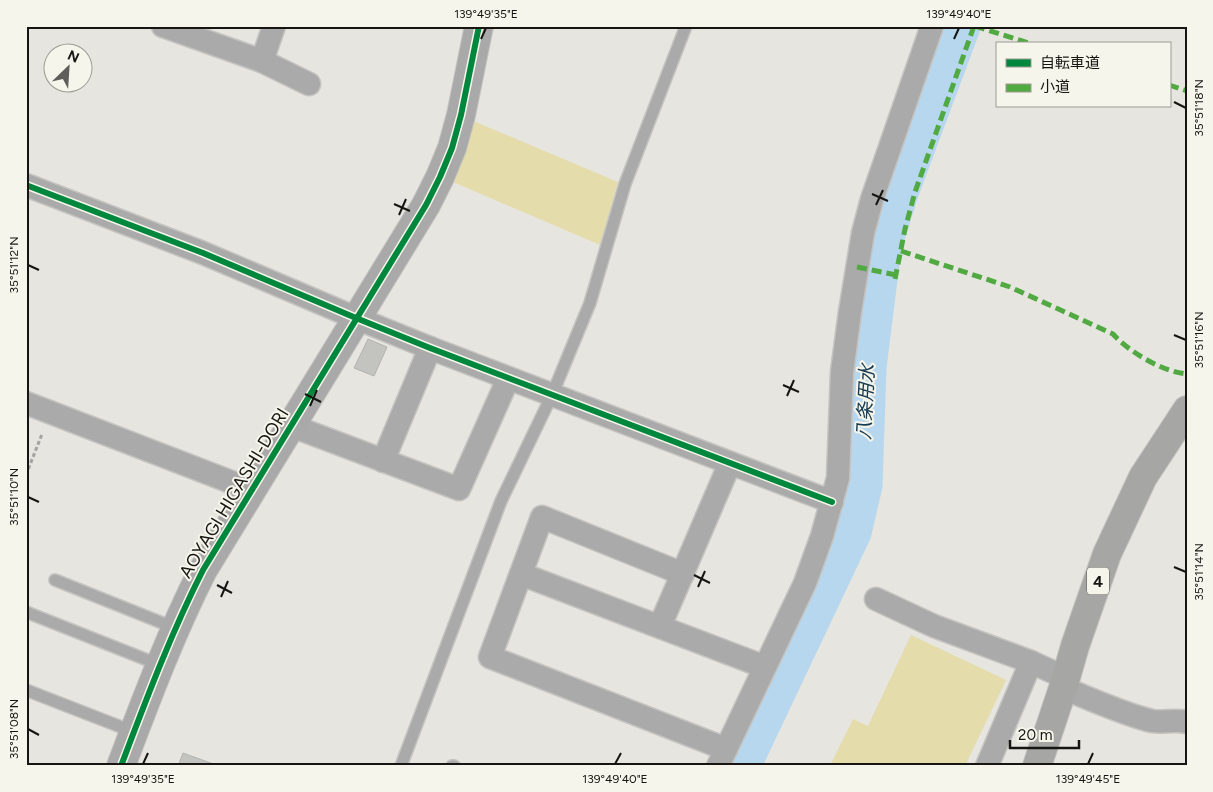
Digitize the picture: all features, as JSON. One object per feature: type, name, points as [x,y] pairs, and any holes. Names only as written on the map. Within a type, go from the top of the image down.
[{"type":"highway","name":"4","points":[[1037,766],[1065,683],[1075,646],[1107,554],[1143,477],[1187,410]]},
{"type":"street","points":[[163,26],[262,61],[309,84]]},
{"type":"street","points":[[262,61],[274,26]]},
{"type":"street","name":"AOYAGI HIGASHI-DORI","points":[[121,766],[175,628],[203,570],[426,206],[452,148],[479,26]]},
{"type":"street","points":[[683,574],[542,517],[490,657],[722,757],[805,584],[832,502],[838,478],[842,372],[863,233],[872,199],[932,26]]},
{"type":"street","points":[[26,185],[203,253],[356,318],[508,379],[832,502]]},
{"type":"street","points":[[383,461],[430,348]]},
{"type":"street","points":[[292,426],[459,489],[508,379]]},
{"type":"street","points":[[26,403],[252,490]]},
{"type":"street","points":[[660,626],[730,463]]},
{"type":"street","points":[[521,574],[765,667]]},
{"type":"street","points":[[876,599],[934,626],[1031,662],[1065,683],[1121,711],[1153,721],[1187,722]]},
{"type":"street","points":[[987,766],[1031,662]]},
{"type":"lane","points":[[401,766],[501,501],[552,395],[590,303],[625,184],[686,26]]},
{"type":"lane","points":[[55,580],[175,628]]},
{"type":"lane","points":[[26,612],[160,665]]},
{"type":"lane","points":[[26,690],[134,732]]},
{"type":"path","points":[[26,475],[51,413]]},
{"type":"shaded area","points":[[471,120],[618,182],[600,245],[453,182]]},
{"type":"shaded area","points":[[911,635],[1006,680],[965,766],[830,766],[853,719],[868,726]]},
{"type":"building","points":[[368,339],[387,347],[374,376],[354,368]]},
{"type":"building","points":[[183,753],[219,766],[178,766]]},
{"type":"waterway","name":"八条用水","points":[[740,766],[851,532],[862,485],[866,367],[881,247],[898,192],[960,26]]},
{"type":"marked path","points":[[895,279],[915,192],[974,26]]},
{"type":"marked path","points":[[975,26],[1026,42]]},
{"type":"marked path","points":[[1170,85],[1187,91]]},
{"type":"marked path","points":[[901,251],[1010,287],[1113,334],[1128,348],[1157,365],[1187,374]]},
{"type":"marked path","points":[[857,267],[896,275]]},
{"type":"cycle path","points":[[121,766],[149,692],[203,570],[426,205],[440,177],[452,148],[461,115],[479,26]]},
{"type":"cycle path","points":[[26,185],[203,253],[430,348],[832,502]]}]
